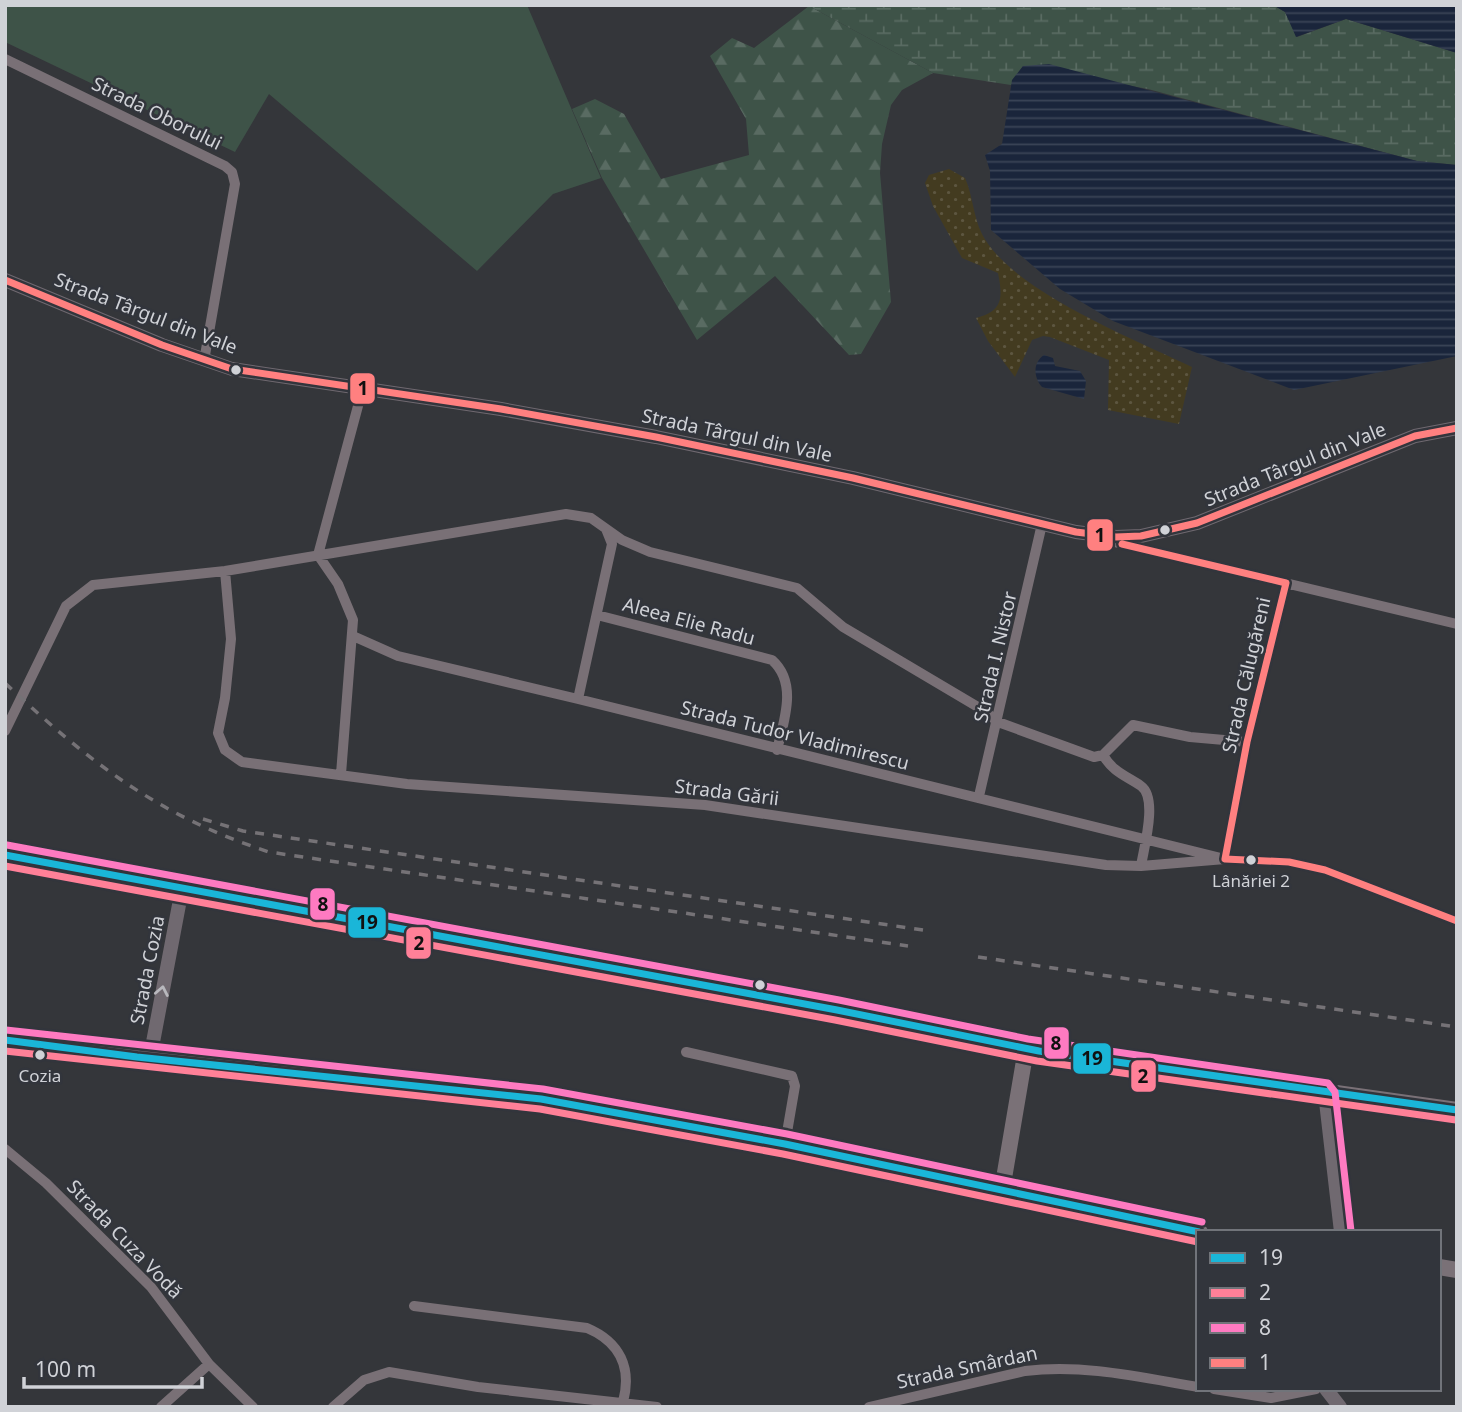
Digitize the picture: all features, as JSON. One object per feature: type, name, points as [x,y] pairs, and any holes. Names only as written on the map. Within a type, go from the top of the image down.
[{"type":"main road","points":[[5,855],[837,1010],[1026,1049],[1457,1111]]},
{"type":"main road","points":[[5,1040],[541,1099],[785,1144],[1196,1231]]},
{"type":"main road","points":[[1002,1190],[1026,1049]]},
{"type":"street","name":"Strada Oborului","points":[[5,60],[225,166],[232,172],[235,184],[204,361]]},
{"type":"street","name":"Strada Târgul din Vale","points":[[5,280],[204,361],[362,391],[501,410],[656,437],[853,478],[1076,532],[1116,537],[1164,533],[1231,511],[1415,436],[1457,428]]},
{"type":"street","points":[[341,774],[353,621],[347,602],[318,555],[362,391]]},
{"type":"street","points":[[5,730],[66,606],[79,593],[93,585],[225,571],[566,514],[591,518],[622,540],[650,552],[797,589],[837,623],[998,722],[1072,750],[1094,757],[1103,755],[1133,725],[1190,737],[1247,742]]},
{"type":"street","name":"Strada I. Nistor","points":[[979,796],[1042,524]]},
{"type":"street","points":[[578,699],[612,544],[606,529]]},
{"type":"street","points":[[1076,532],[1457,624]]},
{"type":"street","name":"Strada Gării","points":[[225,571],[231,639],[225,698],[218,733],[225,750],[242,762],[407,784],[705,805],[1020,855],[1141,866],[1225,859]]},
{"type":"street","name":"Strada Călugăreni","points":[[1225,859],[1247,742],[1286,583]]},
{"type":"street","name":"Aleea Elie Radu","points":[[597,615],[772,660],[786,677],[787,706],[777,750]]},
{"type":"street","name":"Strada Tudor Vladimirescu","points":[[353,636],[398,656],[777,750],[979,796],[1225,859],[1289,862],[1325,870],[1457,921]]},
{"type":"street","points":[[1103,755],[1118,775],[1146,792],[1150,803],[1141,866]]},
{"type":"street","name":"Strada Cozia","points":[[150,1058],[182,889]]},
{"type":"street","points":[[685,1052],[792,1076],[795,1086],[785,1144]]},
{"type":"street","points":[[1325,1093],[1341,1230]]},
{"type":"street","name":"Strada Cuza Vodă","points":[[5,1149],[46,1183],[151,1287],[209,1364],[253,1407]]},
{"type":"street","points":[[414,1306],[587,1328],[601,1334],[623,1359],[628,1385],[623,1402]]},
{"type":"street","points":[[161,1407],[209,1364]]},
{"type":"street","name":"Strada Smârdan","points":[[869,1407],[1051,1368],[1087,1368],[1196,1387]]},
{"type":"street","points":[[333,1407],[364,1380],[389,1373],[478,1387],[657,1407]]},
{"type":"street","points":[[1227,1391],[1271,1398],[1305,1391]]},
{"type":"street","points":[[1328,1391],[1340,1407]]},
{"type":"green space","points":[[5,5],[527,5],[601,178],[553,194],[477,271],[269,94],[235,152],[5,42]]},
{"type":"green space","points":[[1273,5],[1285,12],[1297,37],[1346,19],[1457,53],[1457,165],[1417,161],[1148,89],[1023,66],[1011,85],[933,73],[809,6]]},
{"type":"green space","points":[[809,6],[933,73],[902,90],[891,105],[882,144],[880,173],[891,302],[861,354],[849,355],[775,276],[697,340],[602,178],[572,109],[595,99],[624,114],[661,179],[749,155],[746,119],[710,56],[732,38],[754,48]]},
{"type":"sand","points":[[949,169],[965,178],[982,234],[997,255],[1019,275],[1076,311],[1192,367],[1179,424],[1108,410],[1109,360],[1050,337],[1043,336],[1032,340],[1015,377],[988,341],[976,318],[992,312],[999,302],[998,273],[962,258],[933,206],[925,183],[929,175]]},
{"type":"water","points":[[1273,5],[1457,5],[1457,53],[1346,19],[1296,37],[1285,12]]},
{"type":"water","points":[[1049,64],[1417,161],[1457,165],[1457,356],[1294,390],[1113,321],[1060,289],[991,230],[990,171],[985,155],[1002,144],[1012,80],[1023,66]]},
{"type":"water","points":[[1044,355],[1053,358],[1055,366],[1080,371],[1086,381],[1084,399],[1042,387],[1036,371],[1040,358]]},
{"type":"railway","points":[[5,683],[66,738],[127,784],[193,822],[269,852],[908,946]]},
{"type":"railway","points":[[203,819],[243,831],[923,930]]},
{"type":"railway","points":[[978,957],[1457,1027]]},
{"type":"transit line","name":"1","points":[[5,280],[162,345],[232,369],[501,409],[656,437],[853,478],[1076,532],[1116,537],[1141,536],[1197,523],[1415,436],[1457,428]]},
{"type":"transit line","name":"1","points":[[1122,544],[1286,583],[1247,742],[1225,859],[1289,862],[1325,870],[1457,921]]},
{"type":"transit line","name":"8","points":[[7,845],[839,1000],[1028,1039],[1328,1083],[1335,1092],[1351,1230]]},
{"type":"transit line","name":"19","points":[[5,855],[837,1010],[1039,1051],[1457,1110]]},
{"type":"transit line","name":"2","points":[[5,866],[835,1020],[1037,1061],[1456,1120]]},
{"type":"transit line","name":"8","points":[[6,1030],[543,1089],[787,1134],[1202,1222]]},
{"type":"transit line","name":"19","points":[[5,1040],[137,1057],[541,1099],[785,1144],[1196,1231]]},
{"type":"transit line","name":"2","points":[[5,1051],[540,1109],[783,1154],[1196,1242]]},
{"type":"place","name":"Lânăriei 2","points":[[1251,860]]},
{"type":"place","name":"Cozia","points":[[40,1055]]}]
